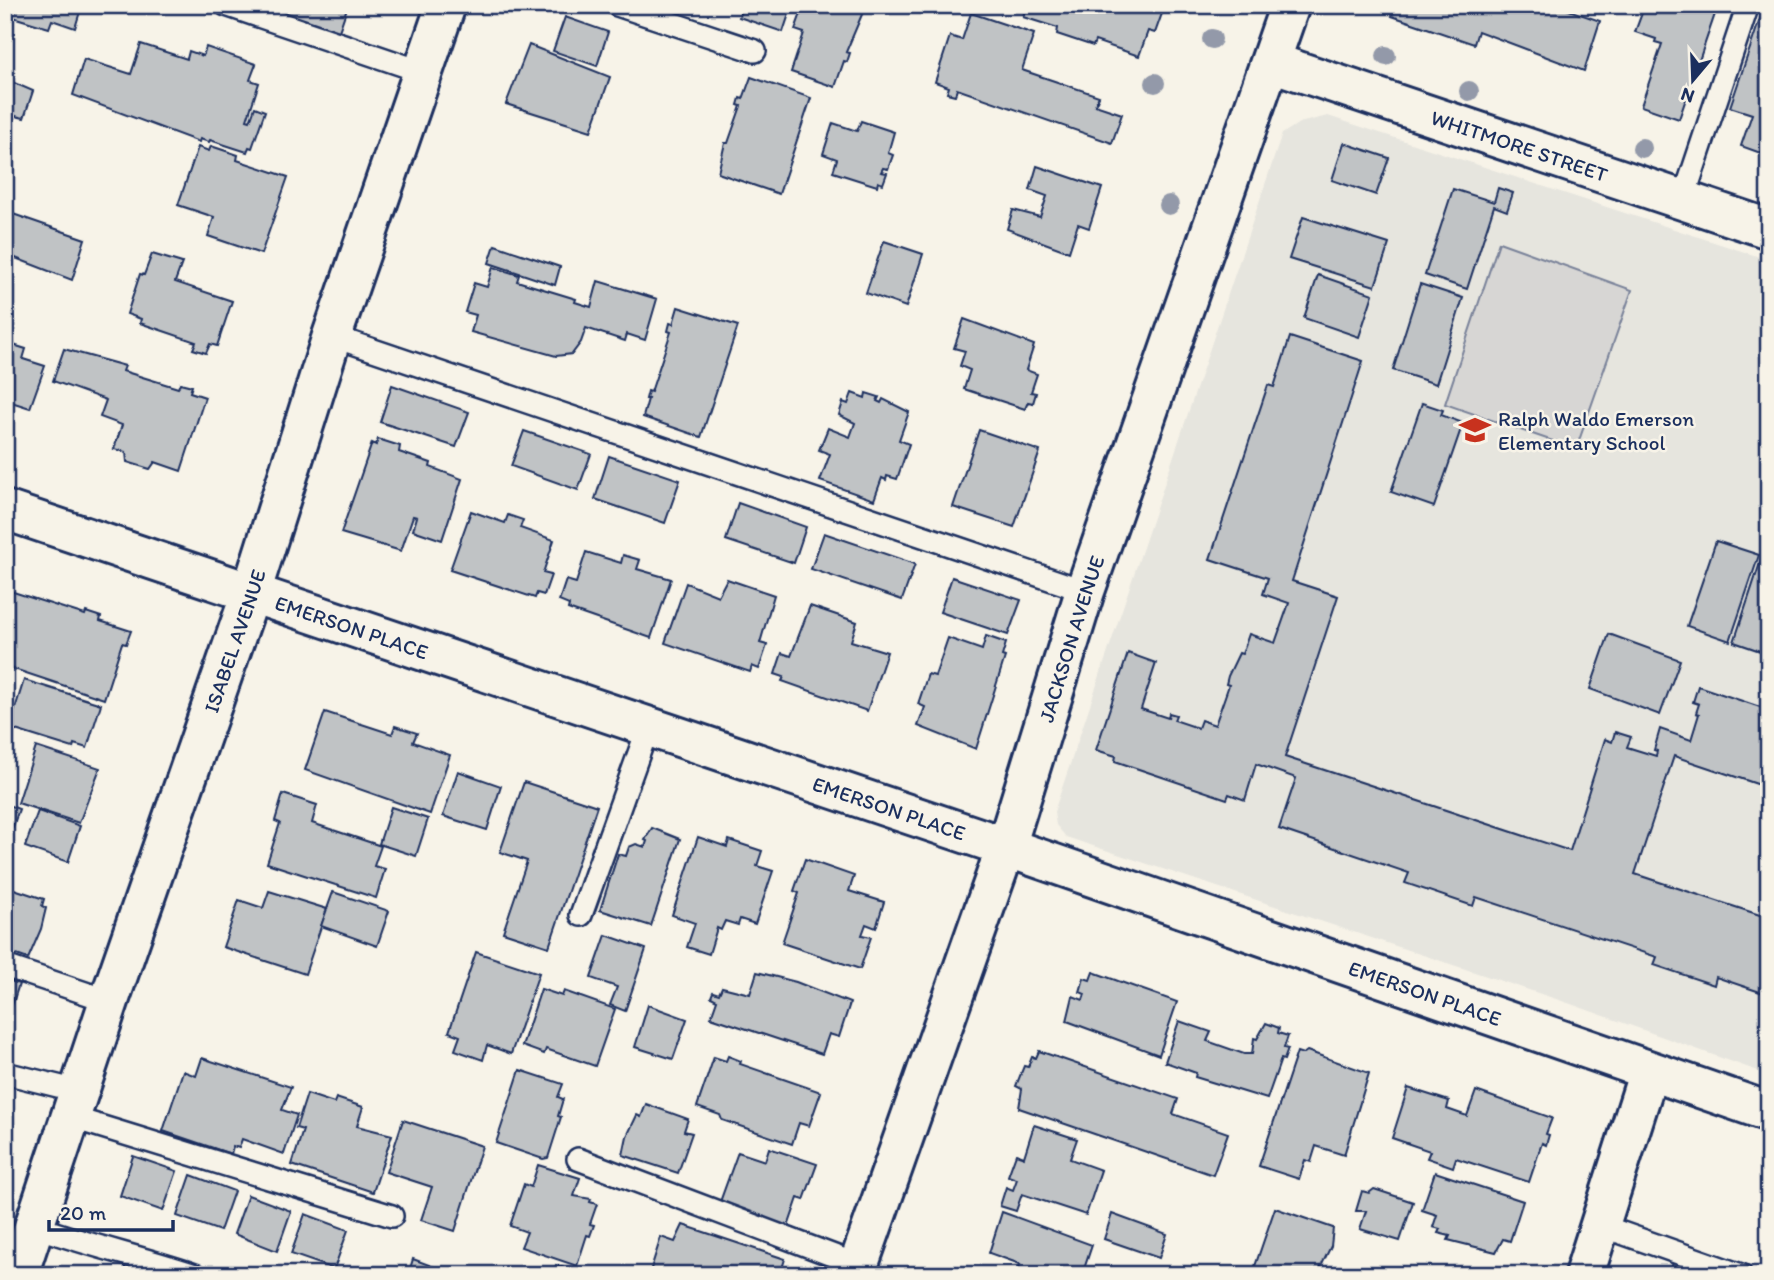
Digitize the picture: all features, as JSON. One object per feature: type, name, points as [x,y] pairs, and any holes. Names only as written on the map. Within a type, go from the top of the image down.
[{"type":"street","name":"ISABEL AVENUE","points":[[18,1275],[108,1001],[251,593],[332,337],[446,5]]},
{"type":"street","name":"JACKSON AVENUE","points":[[857,1270],[1006,847],[1085,590],[1290,5]]},
{"type":"street","name":"WHITMORE STREET","points":[[1271,62],[1769,229]]},
{"type":"street","name":"EMERSON PLACE","points":[[5,510],[1006,847],[1769,1112]]},
{"type":"street","points":[[1584,1275],[1649,1071]]},
{"type":"lane","points":[[226,5],[423,72]]},
{"type":"lane","points":[[617,5],[755,51]]},
{"type":"lane","points":[[1683,200],[1748,5]]},
{"type":"lane","points":[[332,337],[1085,590]]},
{"type":"lane","points":[[581,915],[648,728]]},
{"type":"lane","points":[[5,966],[108,1001]]},
{"type":"lane","points":[[5,1073],[74,1104],[392,1216]]},
{"type":"lane","points":[[578,1159],[857,1270]]},
{"type":"lane","points":[[34,1226],[89,1246],[109,1248],[195,1275]]},
{"type":"lane","points":[[1601,1226],[1741,1275]]},
{"type":"shaded area","name":"Ralph Waldo Emerson Elementary School","points":[[1328,116],[1769,260],[1769,1075],[1568,1003],[1066,837],[1056,825],[1054,812],[1282,134],[1299,123]]},
{"type":"shaded area","points":[[1499,242],[1632,290],[1576,449],[1445,404]]},
{"type":"building","points":[[5,5],[82,5],[75,28],[52,20],[49,28],[13,17],[15,11],[5,8]]},
{"type":"building","points":[[277,5],[348,5],[337,37],[273,15]]},
{"type":"building","points":[[736,5],[792,5],[783,32],[739,17],[742,7]]},
{"type":"building","points":[[804,5],[866,5],[846,52],[850,53],[847,62],[844,61],[835,87],[791,72],[804,33],[795,30]]},
{"type":"building","points":[[1026,5],[1165,5],[1155,33],[1148,31],[1139,56],[1095,41],[1093,46],[1057,34],[1058,28],[1023,17]]},
{"type":"building","points":[[1395,5],[1555,5],[1600,21],[1584,71],[1478,31],[1474,44],[1392,16]]},
{"type":"building","points":[[1645,5],[1706,5],[1704,10],[1715,14],[1679,119],[1641,106],[1662,44],[1655,42],[1656,39],[1635,32]]},
{"type":"building","points":[[1764,7],[1769,9],[1769,156],[1741,146],[1752,114],[1730,107]]},
{"type":"building","points":[[971,13],[1034,34],[1022,70],[1099,96],[1095,105],[1122,114],[1112,143],[957,89],[955,95],[947,93],[949,87],[935,82],[950,36],[962,40]]},
{"type":"building","points":[[565,17],[608,32],[597,66],[553,51]]},
{"type":"building","points":[[141,44],[187,59],[189,51],[203,56],[206,47],[256,64],[250,80],[259,83],[247,120],[250,121],[255,107],[265,111],[252,148],[249,147],[247,152],[210,140],[200,139],[199,142],[73,95],[84,59],[131,74]]},
{"type":"building","points":[[529,45],[610,77],[591,131],[506,104]]},
{"type":"building","points":[[751,77],[811,98],[779,194],[718,173],[725,143],[728,143],[741,106],[738,105],[740,98],[743,99]]},
{"type":"building","points":[[5,79],[33,91],[24,118],[11,115],[6,133]]},
{"type":"building","points":[[861,121],[894,132],[888,153],[893,155],[888,169],[883,168],[881,172],[887,173],[883,184],[878,182],[877,186],[833,172],[837,159],[823,154],[833,123],[857,131]]},
{"type":"building","points":[[1344,143],[1389,158],[1376,195],[1332,180]]},
{"type":"building","points":[[211,146],[238,155],[237,160],[288,177],[261,254],[208,236],[214,217],[178,205],[198,147],[209,151]]},
{"type":"building","points":[[1037,166],[1102,188],[1089,228],[1078,224],[1069,252],[1007,229],[1013,210],[1040,217],[1047,196],[1030,190]]},
{"type":"building","points":[[1498,188],[1513,193],[1507,211],[1494,206],[1467,289],[1425,275],[1453,189],[1494,202]]},
{"type":"building","points":[[10,213],[85,239],[72,280],[5,254],[5,228]]},
{"type":"building","points":[[1303,217],[1389,244],[1375,286],[1289,259]]},
{"type":"building","points":[[884,241],[923,254],[906,307],[866,293]]},
{"type":"building","points":[[495,245],[560,267],[555,285],[489,263]]},
{"type":"building","points":[[152,254],[182,263],[175,282],[232,301],[217,346],[210,344],[206,353],[193,349],[196,342],[140,323],[141,319],[127,314],[140,274],[144,275]]},
{"type":"building","points":[[493,267],[519,275],[517,281],[576,299],[575,302],[591,307],[598,281],[657,299],[645,340],[627,334],[625,341],[586,328],[581,342],[572,354],[556,356],[471,332],[476,315],[465,312],[474,283],[487,287]]},
{"type":"building","points":[[1318,275],[1373,294],[1359,337],[1304,318]]},
{"type":"building","points":[[1420,284],[1463,298],[1436,384],[1393,370]]},
{"type":"building","points":[[678,307],[738,326],[701,437],[643,417],[648,391],[651,392],[671,332],[668,331],[670,323],[673,324]]},
{"type":"building","points":[[964,319],[1034,345],[1026,370],[1037,374],[1031,392],[1036,393],[1033,403],[1028,402],[1025,409],[964,389],[970,370],[960,366],[965,351],[954,348]]},
{"type":"building","points":[[5,323],[13,325],[7,343],[26,349],[23,359],[45,366],[30,408],[5,400]]},
{"type":"building","points":[[1290,337],[1363,361],[1292,581],[1338,596],[1285,757],[1570,851],[1605,739],[1612,742],[1615,732],[1631,737],[1627,747],[1656,756],[1657,751],[1654,750],[1660,729],[1691,740],[1699,714],[1696,713],[1699,704],[1693,702],[1698,686],[1769,710],[1769,788],[1674,756],[1635,874],[1769,918],[1769,995],[1716,977],[1714,985],[1654,965],[1657,957],[1476,897],[1473,906],[1405,883],[1409,873],[1279,829],[1296,778],[1256,764],[1245,800],[1229,794],[1227,799],[1115,761],[1116,756],[1096,750],[1128,653],[1156,663],[1141,709],[1168,718],[1169,713],[1176,715],[1174,720],[1198,728],[1201,720],[1215,725],[1229,685],[1226,684],[1228,676],[1239,653],[1242,654],[1249,634],[1275,643],[1289,603],[1263,594],[1268,578],[1210,559],[1268,385],[1274,387]]},
{"type":"building","points":[[64,349],[125,366],[123,371],[178,388],[180,383],[192,386],[190,392],[205,397],[181,471],[155,462],[150,469],[127,462],[126,452],[114,449],[122,425],[100,417],[106,400],[53,381]]},
{"type":"building","points":[[392,385],[469,412],[456,447],[380,422]]},
{"type":"building","points":[[852,393],[865,398],[866,393],[879,397],[877,401],[881,403],[883,399],[909,412],[899,440],[909,444],[897,479],[887,476],[886,480],[882,478],[874,500],[820,481],[830,454],[819,450],[828,428],[850,437],[855,423],[839,415],[843,402],[848,404]]},
{"type":"building","points":[[1422,403],[1443,410],[1441,415],[1463,423],[1434,507],[1391,492]]},
{"type":"building","points":[[979,430],[1040,451],[1014,527],[953,507]]},
{"type":"building","points":[[524,431],[591,454],[578,490],[511,466]]},
{"type":"building","points":[[378,439],[400,446],[399,452],[431,463],[430,467],[462,479],[442,540],[413,530],[417,517],[413,516],[401,551],[341,533],[372,443],[376,445]]},
{"type":"building","points":[[609,456],[680,480],[665,523],[595,499]]},
{"type":"building","points":[[738,503],[806,527],[794,563],[726,540]]},
{"type":"building","points":[[471,511],[505,523],[508,515],[523,520],[520,528],[554,540],[543,573],[551,575],[544,595],[537,593],[535,598],[450,570]]},
{"type":"building","points":[[824,533],[915,564],[902,600],[811,569]]},
{"type":"building","points":[[1716,541],[1759,555],[1730,641],[1687,626]]},
{"type":"building","points":[[586,552],[621,563],[623,555],[640,560],[637,569],[671,579],[651,638],[568,609],[569,605],[559,601],[566,580],[576,583]]},
{"type":"building","points":[[1762,557],[1769,559],[1769,654],[1734,642]]},
{"type":"building","points":[[952,577],[1021,600],[1008,635],[940,612]]},
{"type":"building","points":[[727,579],[774,595],[760,643],[767,645],[759,669],[752,666],[750,672],[665,643],[686,583],[718,596]]},
{"type":"building","points":[[7,590],[85,615],[86,612],[101,617],[100,621],[131,631],[126,644],[122,643],[104,699],[5,666]]},
{"type":"building","points":[[810,606],[857,622],[851,641],[887,652],[867,711],[782,681],[784,677],[775,674],[782,653],[791,656]]},
{"type":"building","points":[[1609,634],[1680,660],[1660,715],[1590,689]]},
{"type":"building","points":[[986,636],[1006,643],[1002,656],[1005,657],[976,749],[918,726],[925,707],[918,704],[928,674],[935,676],[948,638],[982,650]]},
{"type":"building","points":[[24,680],[101,704],[87,748],[74,744],[73,748],[9,728]]},
{"type":"building","points":[[325,712],[392,734],[395,726],[417,733],[413,742],[450,755],[430,814],[305,770]]},
{"type":"building","points":[[36,747],[100,768],[79,823],[18,803]]},
{"type":"building","points":[[458,771],[501,786],[487,830],[443,816]]},
{"type":"building","points":[[524,782],[597,806],[549,947],[503,932],[527,861],[500,852]]},
{"type":"building","points":[[283,794],[317,805],[312,823],[381,846],[374,866],[385,869],[376,898],[267,863],[280,823],[275,821]]},
{"type":"building","points":[[5,804],[19,809],[5,850]]},
{"type":"building","points":[[391,807],[428,819],[416,856],[379,844]]},
{"type":"building","points":[[38,811],[80,826],[68,862],[25,847]]},
{"type":"building","points":[[652,828],[680,839],[651,926],[600,910],[618,854],[626,856],[629,847],[636,844],[645,847],[645,840]]},
{"type":"building","points":[[698,837],[727,847],[729,840],[762,851],[757,866],[773,871],[755,924],[740,919],[738,925],[725,921],[721,930],[717,928],[709,954],[687,947],[695,923],[672,915]]},
{"type":"building","points":[[805,859],[854,876],[849,891],[884,902],[876,928],[866,924],[862,935],[871,937],[860,969],[782,943],[799,893],[794,891]]},
{"type":"building","points":[[5,886],[44,899],[42,906],[46,908],[41,929],[28,959],[5,951]]},
{"type":"building","points":[[269,891],[327,909],[305,974],[223,947],[239,900],[263,908]]},
{"type":"building","points":[[333,892],[389,911],[377,946],[321,926]]},
{"type":"building","points":[[606,935],[646,949],[625,1011],[610,1005],[617,987],[591,978]]},
{"type":"building","points":[[476,952],[539,973],[511,1054],[487,1045],[483,1060],[455,1050],[460,1036],[449,1032]]},
{"type":"building","points":[[757,972],[796,982],[850,1003],[839,1037],[829,1034],[822,1054],[711,1017],[717,1000],[711,997],[713,992],[719,994],[722,987],[750,994]]},
{"type":"building","points":[[1093,972],[1177,1002],[1159,1055],[1067,1021],[1073,996],[1083,1000],[1085,994],[1080,992],[1084,978],[1090,980]]},
{"type":"building","points":[[5,979],[19,984],[5,1027]]},
{"type":"building","points":[[541,989],[562,996],[564,991],[615,1009],[595,1066],[546,1049],[544,1054],[522,1046]]},
{"type":"building","points":[[648,1005],[687,1019],[673,1059],[635,1047]]},
{"type":"building","points":[[1179,1021],[1211,1032],[1207,1041],[1244,1054],[1252,1054],[1254,1038],[1257,1039],[1266,1023],[1279,1028],[1278,1033],[1288,1036],[1284,1048],[1288,1049],[1284,1060],[1281,1059],[1267,1099],[1195,1077],[1196,1073],[1165,1062]]},
{"type":"building","points":[[1039,1051],[1178,1099],[1173,1114],[1228,1133],[1213,1175],[1019,1108],[1022,1089],[1016,1086],[1024,1066],[1028,1067],[1032,1057],[1036,1058]]},
{"type":"building","points":[[1307,1051],[1369,1073],[1344,1155],[1316,1146],[1311,1162],[1305,1160],[1299,1179],[1259,1166],[1297,1052],[1303,1054]]},
{"type":"building","points":[[728,1056],[741,1061],[740,1064],[821,1092],[809,1126],[799,1123],[792,1144],[722,1120],[720,1115],[697,1107],[714,1057],[726,1061]]},
{"type":"building","points":[[202,1058],[291,1087],[282,1110],[297,1115],[284,1154],[242,1139],[239,1148],[233,1146],[231,1154],[163,1131],[183,1071],[196,1076]]},
{"type":"building","points":[[520,1070],[563,1084],[558,1097],[563,1099],[558,1116],[561,1117],[548,1158],[543,1159],[496,1143]]},
{"type":"building","points":[[1408,1088],[1449,1101],[1447,1109],[1467,1116],[1476,1091],[1552,1118],[1546,1134],[1549,1135],[1546,1145],[1542,1143],[1529,1182],[1456,1158],[1453,1167],[1427,1158],[1430,1151],[1392,1138]]},
{"type":"building","points":[[307,1094],[334,1103],[336,1098],[363,1107],[357,1126],[392,1135],[373,1192],[292,1165],[303,1130],[296,1128]]},
{"type":"building","points":[[646,1104],[688,1119],[684,1131],[692,1133],[678,1173],[623,1155],[627,1136],[637,1115],[641,1117]]},
{"type":"building","points":[[403,1120],[482,1146],[455,1231],[421,1220],[432,1187],[386,1172]]},
{"type":"building","points":[[1034,1125],[1077,1139],[1070,1159],[1101,1170],[1086,1215],[1022,1194],[1016,1211],[1000,1206],[1006,1187],[1013,1190],[1017,1179],[1008,1176],[1016,1154],[1024,1157]]},
{"type":"building","points":[[769,1148],[817,1164],[804,1200],[798,1198],[788,1227],[720,1202],[738,1152],[765,1161]]},
{"type":"building","points":[[133,1156],[177,1171],[163,1211],[120,1196]]},
{"type":"building","points":[[538,1165],[580,1178],[574,1196],[591,1199],[590,1202],[597,1204],[590,1224],[594,1225],[590,1236],[587,1235],[577,1266],[521,1247],[527,1232],[510,1226],[524,1184],[531,1187]]},
{"type":"building","points":[[1435,1172],[1523,1201],[1510,1241],[1503,1239],[1496,1252],[1448,1240],[1450,1236],[1438,1233],[1440,1229],[1433,1227],[1437,1215],[1422,1210]]},
{"type":"building","points":[[191,1175],[234,1191],[220,1231],[177,1216]]},
{"type":"building","points":[[1374,1189],[1413,1202],[1400,1241],[1360,1229],[1366,1211],[1356,1211],[1362,1191],[1369,1193]]},
{"type":"building","points":[[248,1195],[291,1211],[277,1251],[234,1234]]},
{"type":"building","points":[[1275,1208],[1333,1228],[1331,1246],[1317,1275],[1252,1275]]},
{"type":"building","points":[[1002,1212],[1092,1245],[1082,1275],[1017,1275],[1020,1264],[989,1253]]},
{"type":"building","points":[[305,1214],[348,1230],[334,1269],[291,1254]]},
{"type":"building","points":[[1112,1214],[1167,1234],[1159,1258],[1104,1239]]},
{"type":"building","points":[[683,1225],[785,1259],[780,1275],[649,1275],[661,1237],[675,1242]]},
{"type":"building","points":[[1676,1256],[1707,1267],[1705,1275],[1668,1275]]},
{"type":"building","points":[[128,1257],[180,1275],[123,1275]]},
{"type":"building","points":[[413,1259],[445,1271],[444,1275],[408,1275]]},
{"type":"building","points":[[556,1265],[584,1275],[552,1275]]},
{"type":"place","name":"Ralph Waldo Emerson Elementary School","points":[[1475,430]]}]
